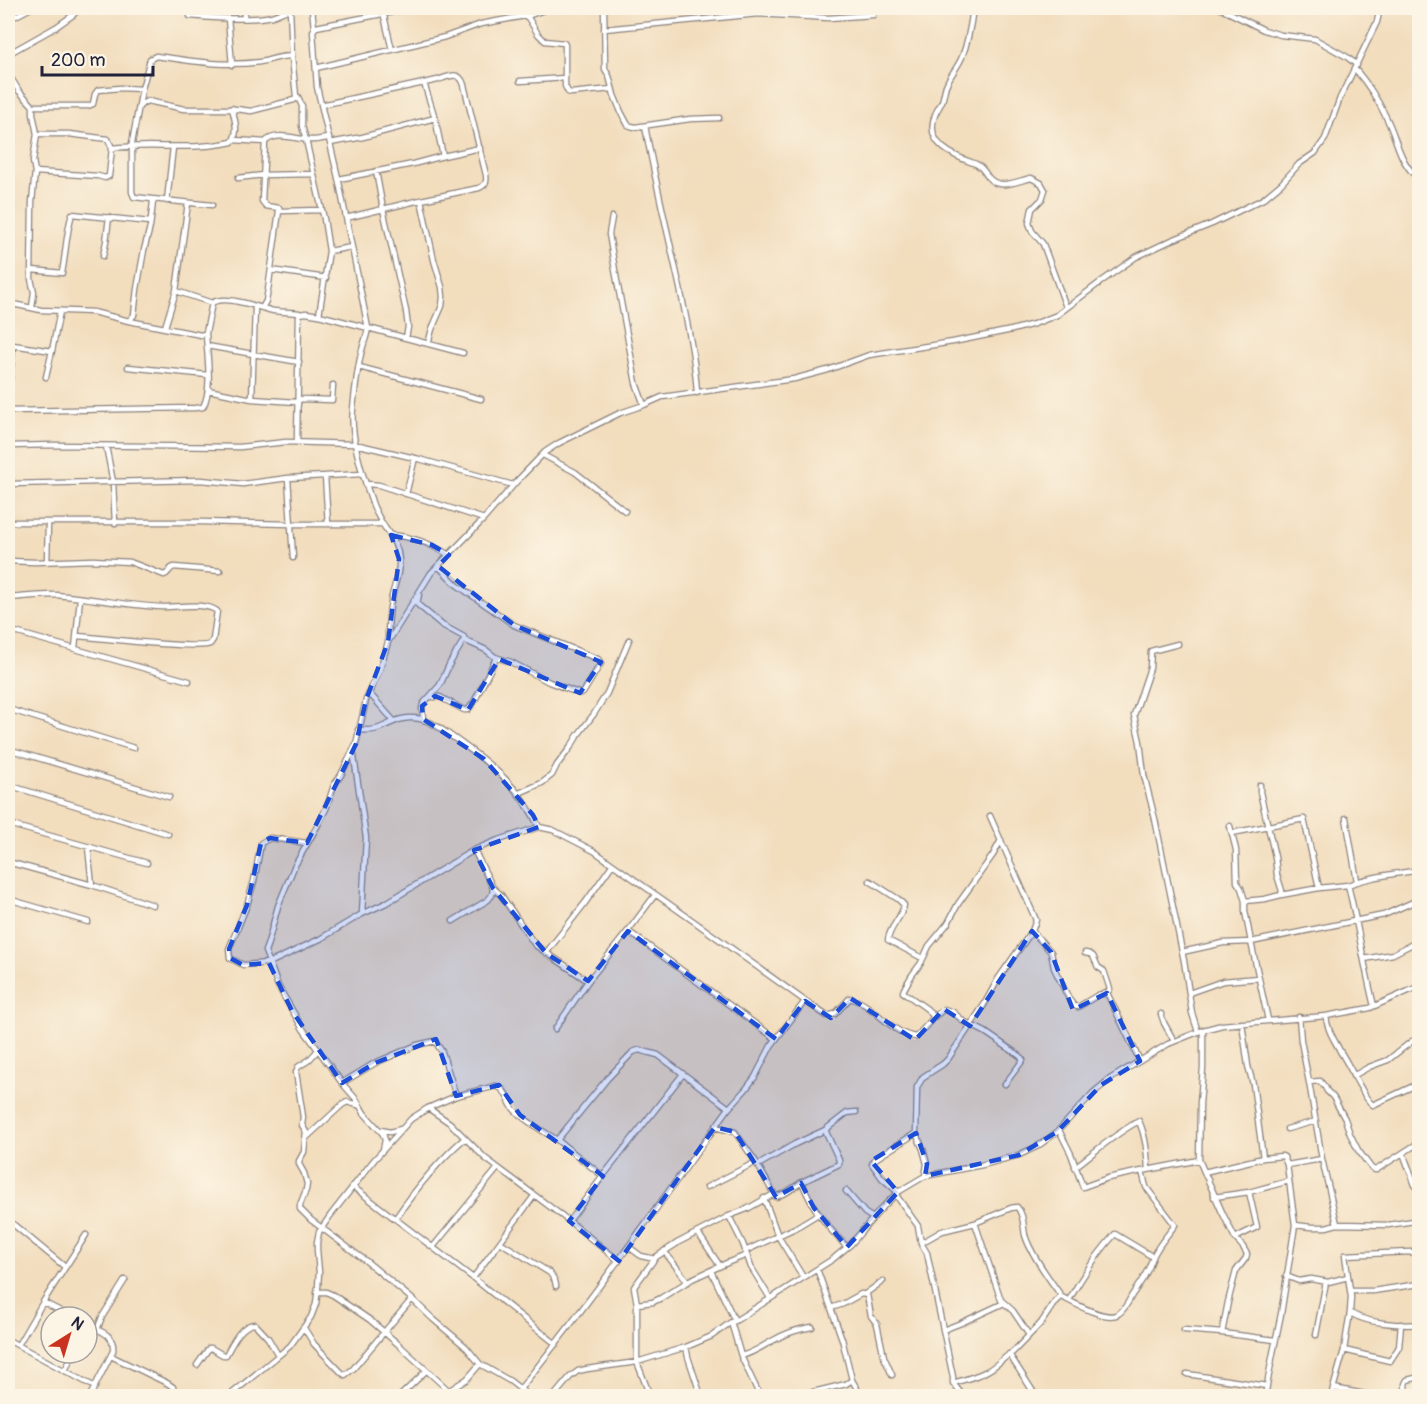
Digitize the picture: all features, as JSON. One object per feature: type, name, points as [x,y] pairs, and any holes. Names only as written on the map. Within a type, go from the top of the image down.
[{"type":"street","points":[[8,20],[31,8]]},
{"type":"street","points":[[68,8],[73,15]]},
{"type":"street","points":[[8,54],[43,35],[80,8]]},
{"type":"street","points":[[244,8],[244,18]]},
{"type":"street","points":[[190,16],[264,17],[290,8],[296,96],[302,106],[302,126],[322,210],[329,251],[319,315]]},
{"type":"street","points":[[312,8],[317,87],[339,179],[368,328],[352,412],[355,444],[372,502],[391,535],[399,559],[388,622],[388,642]]},
{"type":"street","points":[[316,68],[392,51],[445,37],[481,24],[527,16],[550,8]]},
{"type":"street","points":[[604,8],[604,67],[628,124],[645,126],[690,119],[720,118]]},
{"type":"street","points":[[973,8],[962,59],[944,88],[943,99],[935,115],[932,127],[934,136],[940,145],[953,155],[981,166],[990,179],[999,184],[1031,178],[1041,183],[1045,190],[1042,199],[1032,209],[1029,223],[1032,231],[1043,244],[1066,307]]},
{"type":"street","points":[[1220,8],[1264,30],[1281,35],[1315,39],[1347,57],[1356,67],[1381,107],[1391,127],[1402,160],[1419,180]]},
{"type":"street","points":[[383,1150],[385,1140],[381,1130],[364,1113],[303,1029],[278,986],[265,951],[278,906],[294,867],[326,809],[334,785],[353,750],[366,700],[380,669],[388,642],[431,573],[543,455],[559,443],[620,413],[662,397],[794,380],[869,355],[953,342],[1034,324],[1057,315],[1136,257],[1263,199],[1321,146],[1340,98],[1377,22],[1380,8]]},
{"type":"street","points":[[314,28],[405,9]]},
{"type":"street","points":[[384,14],[392,51]]},
{"type":"street","points":[[604,29],[758,15],[829,18],[873,15]]},
{"type":"street","points":[[527,16],[545,41],[564,43],[565,78],[568,92],[612,89]]},
{"type":"street","points":[[228,18],[232,65]]},
{"type":"street","points":[[212,205],[134,197],[133,195],[133,145],[142,89],[150,59],[154,56],[232,65],[272,60],[286,55],[292,57]]},
{"type":"street","points":[[8,74],[33,106],[37,134],[33,161],[35,172],[32,202],[31,279],[34,292],[32,308]]},
{"type":"street","points":[[321,105],[458,75],[462,79],[486,174],[487,182],[479,188],[346,218]]},
{"type":"street","points":[[520,81],[565,78]]},
{"type":"street","points":[[424,83],[435,118],[443,156]]},
{"type":"street","points":[[33,106],[88,106],[93,104],[98,90],[142,89]]},
{"type":"street","points":[[139,109],[143,103],[148,101],[184,109],[232,108],[251,111],[298,97]]},
{"type":"street","points":[[232,108],[236,131],[234,140]]},
{"type":"street","points":[[262,308],[266,301],[272,270],[279,211],[279,208],[266,206],[262,201],[265,142],[269,138],[329,140],[363,136],[435,118]]},
{"type":"street","points":[[645,126],[694,359],[698,393]]},
{"type":"street","points":[[35,172],[105,178],[109,176],[112,148],[108,139],[69,134],[37,134]]},
{"type":"street","points":[[112,148],[133,145],[173,147],[215,145],[234,140],[265,142]]},
{"type":"street","points":[[167,201],[173,147]]},
{"type":"street","points":[[339,179],[480,148]]},
{"type":"street","points":[[8,165],[10,219],[8,219]]},
{"type":"street","points":[[376,171],[406,311],[408,327],[406,338]]},
{"type":"street","points":[[238,178],[313,174]]},
{"type":"street","points":[[129,321],[134,315],[152,199]]},
{"type":"street","points":[[421,200],[443,297],[428,344]]},
{"type":"street","points":[[165,327],[176,291],[188,203]]},
{"type":"street","points":[[279,211],[322,210]]},
{"type":"street","points":[[32,270],[62,273],[72,214],[150,222]]},
{"type":"street","points":[[612,217],[609,234],[613,261],[636,383],[644,405]]},
{"type":"street","points":[[103,256],[109,218]]},
{"type":"street","points":[[329,251],[352,247]]},
{"type":"street","points":[[272,270],[326,278]]},
{"type":"street","points":[[176,291],[212,303],[217,300],[233,301],[255,307],[319,315],[463,353]]},
{"type":"street","points":[[8,314],[8,303],[60,311],[93,312],[201,335],[206,333]]},
{"type":"street","points":[[8,411],[203,407],[207,400],[208,390],[206,333],[212,303]]},
{"type":"street","points":[[252,399],[255,307]]},
{"type":"street","points":[[46,377],[60,311]]},
{"type":"street","points":[[297,441],[299,314]]},
{"type":"street","points":[[8,339],[13,345],[52,351]]},
{"type":"street","points":[[8,380],[13,345]]},
{"type":"street","points":[[207,346],[299,362]]},
{"type":"street","points":[[128,367],[208,375]]},
{"type":"street","points":[[360,367],[480,399]]},
{"type":"street","points":[[208,390],[252,399],[297,403],[301,399],[332,400],[333,385]]},
{"type":"street","points":[[8,446],[240,447],[297,441],[355,444],[513,485]]},
{"type":"street","points":[[106,446],[115,523]]},
{"type":"street","points":[[543,455],[575,472],[625,511]]},
{"type":"street","points":[[406,494],[415,458]]},
{"type":"street","points":[[8,484],[201,480],[243,484],[288,478],[362,474]]},
{"type":"street","points":[[325,476],[328,524]]},
{"type":"street","points":[[288,478],[293,558]]},
{"type":"street","points":[[367,484],[379,485],[484,519]]},
{"type":"street","points":[[8,522],[383,524]]},
{"type":"street","points":[[47,562],[48,523]]},
{"type":"street","points":[[391,535],[407,536],[432,545],[449,555]]},
{"type":"street","points":[[8,561],[130,562],[164,575],[174,567],[220,571]]},
{"type":"street","points":[[420,589],[417,604],[464,640],[474,643],[496,658],[511,662],[549,682],[583,693],[601,663],[597,659],[514,625],[457,585],[438,566]]},
{"type":"street","points":[[8,598],[56,595],[163,607],[201,607],[217,611],[213,640],[208,645],[162,644],[77,636]]},
{"type":"street","points":[[75,648],[80,598]]},
{"type":"street","points":[[8,630],[189,681]]},
{"type":"street","points":[[423,719],[422,708],[426,700],[440,685],[464,640]]},
{"type":"street","points":[[519,793],[542,783],[552,775],[607,693],[629,640]]},
{"type":"street","points":[[1178,644],[1151,651],[1150,668],[1134,715],[1144,775],[1182,952],[1192,1013],[1200,1031],[1203,1068],[1199,1160],[1214,1197],[1235,1238],[1247,1254],[1236,1271],[1222,1333]]},
{"type":"street","points":[[430,697],[440,697],[468,710],[496,658]]},
{"type":"street","points":[[369,693],[394,721]]},
{"type":"street","points":[[8,709],[134,748]]},
{"type":"street","points":[[358,730],[375,729],[410,717],[423,719],[438,726],[484,759],[519,793],[539,827]]},
{"type":"street","points":[[8,748],[169,797]]},
{"type":"street","points":[[353,750],[366,838],[362,914]]},
{"type":"street","points":[[8,785],[168,834]]},
{"type":"street","points":[[1260,785],[1281,895]]},
{"type":"street","points":[[925,1176],[927,1164],[916,1133],[917,1087],[923,1077],[948,1059],[984,1005],[998,979],[1032,931],[1036,920],[990,816]]},
{"type":"street","points":[[1346,818],[1357,881]]},
{"type":"street","points":[[1232,833],[1304,819],[1318,888]]},
{"type":"street","points":[[8,824],[147,863]]},
{"type":"street","points":[[1230,826],[1236,849],[1237,882],[1245,901],[1245,911],[1268,1020]]},
{"type":"street","points":[[307,843],[270,838],[261,843],[247,905],[229,949],[230,958],[243,965],[269,963],[320,939],[362,914],[386,903],[474,850],[539,827],[560,833],[594,852],[827,1016],[832,1016],[839,1011],[850,998],[876,1012],[892,1027],[916,1037],[944,1008],[948,1009],[1022,1058],[1023,1060],[1005,1084]]},
{"type":"street","points":[[934,1017],[927,1009],[903,992],[922,958],[948,923],[1001,840]]},
{"type":"street","points":[[88,847],[92,885]]},
{"type":"street","points":[[474,850],[493,888],[501,895],[535,945],[588,981]]},
{"type":"street","points":[[8,862],[92,885],[153,905]]},
{"type":"street","points":[[546,953],[612,865]]},
{"type":"street","points":[[1245,901],[1348,885],[1357,881],[1419,870]]},
{"type":"street","points":[[870,881],[904,905],[888,934],[888,940],[922,958]]},
{"type":"street","points":[[1348,885],[1374,1006]]},
{"type":"street","points":[[453,921],[488,900],[493,888]]},
{"type":"street","points":[[555,1029],[588,981],[655,895]]},
{"type":"street","points":[[8,899],[88,922]]},
{"type":"street","points":[[1182,952],[1223,943],[1251,942],[1384,915],[1419,899]]},
{"type":"street","points":[[628,931],[776,1039]]},
{"type":"street","points":[[1032,931],[1052,952],[1054,968],[1069,999],[1074,1006],[1078,1007],[1098,995],[1107,993],[1110,989],[1106,973],[1098,967],[1093,956],[1085,953]]},
{"type":"street","points":[[1364,960],[1393,954],[1419,940]]},
{"type":"street","points":[[1189,993],[1223,981],[1259,978]]},
{"type":"street","points":[[554,1396],[578,1371],[637,1362],[686,1347],[712,1336],[818,1269],[851,1244],[897,1194],[925,1176],[982,1165],[1019,1155],[1038,1146],[1059,1130],[1101,1085],[1174,1041],[1222,1025],[1326,1016],[1354,1011],[1374,1006],[1419,986]]},
{"type":"street","points":[[1107,993],[1140,1061]]},
{"type":"street","points":[[520,1389],[619,1261],[729,1108],[751,1083],[771,1046],[805,1002]]},
{"type":"street","points":[[1161,1014],[1174,1041]]},
{"type":"street","points":[[1326,1016],[1332,1038],[1365,1096],[1373,1105],[1419,1083]]},
{"type":"street","points":[[1299,1017],[1301,1041],[1322,1159],[1337,1224]]},
{"type":"street","points":[[1242,1023],[1263,1158]]},
{"type":"street","points":[[1353,1076],[1388,1060],[1412,1041],[1418,1039],[1419,1041]]},
{"type":"street","points":[[342,1083],[375,1063],[417,1045],[435,1041],[442,1052],[456,1096]]},
{"type":"street","points":[[318,1050],[298,1067],[296,1072],[302,1125],[306,1132],[304,1152],[299,1164],[307,1184],[300,1209],[310,1220],[412,1299],[466,1347],[480,1364],[510,1380],[529,1396]]},
{"type":"street","points":[[556,1140],[607,1079],[633,1052],[639,1050],[658,1055],[729,1108]]},
{"type":"street","points":[[569,1221],[683,1074]]},
{"type":"street","points":[[1309,1082],[1320,1081],[1325,1087],[1346,1119],[1358,1150],[1372,1169],[1376,1170],[1419,1142]]},
{"type":"street","points":[[231,1395],[290,1346],[304,1328],[316,1304],[319,1272],[317,1242],[322,1228],[352,1186],[383,1150],[411,1119],[428,1108],[456,1096],[496,1086],[501,1087],[513,1108],[520,1115],[603,1176]]},
{"type":"street","points":[[306,1138],[342,1104],[347,1102],[359,1105]]},
{"type":"street","points":[[428,1108],[450,1123],[485,1158],[619,1261]]},
{"type":"street","points":[[707,1187],[825,1130],[848,1113],[856,1112]]},
{"type":"street","points":[[1075,1167],[1139,1121],[1147,1147],[1148,1169]]},
{"type":"street","points":[[1287,1129],[1316,1121]]},
{"type":"street","points":[[715,1127],[735,1132],[776,1197],[839,1164],[825,1130]]},
{"type":"street","points":[[381,1130],[390,1132],[402,1129]]},
{"type":"street","points":[[1059,1130],[1083,1187],[1108,1178],[1199,1160]]},
{"type":"street","points":[[916,1133],[875,1159],[872,1164],[897,1194],[918,1226],[921,1243],[927,1253],[953,1383],[963,1396]]},
{"type":"street","points":[[395,1219],[429,1175],[465,1138]]},
{"type":"street","points":[[1403,1153],[1419,1190]]},
{"type":"street","points":[[1204,1172],[1263,1158],[1282,1156],[1287,1165],[1295,1225],[1265,1396]]},
{"type":"street","points":[[1287,1165],[1322,1159]]},
{"type":"street","points":[[433,1247],[498,1168]]},
{"type":"street","points":[[921,1243],[942,1231],[975,1223],[1014,1207],[1020,1210],[1032,1251],[1060,1296],[1112,1317],[1120,1314],[1148,1272],[1157,1248],[1175,1225],[1146,1186],[1142,1171]]},
{"type":"street","points":[[1214,1197],[1249,1192],[1289,1180]]},
{"type":"street","points":[[802,1182],[818,1214],[847,1247]]},
{"type":"street","points":[[352,1186],[556,1344]]},
{"type":"street","points":[[846,1191],[865,1213],[873,1218]]},
{"type":"street","points":[[1235,1238],[1257,1227],[1249,1192]]},
{"type":"street","points":[[650,1396],[637,1362],[637,1304],[634,1287],[664,1251],[774,1194]]},
{"type":"street","points":[[473,1278],[534,1196]]},
{"type":"street","points":[[764,1198],[778,1236],[803,1277]]},
{"type":"street","points":[[637,1304],[653,1302],[818,1214]]},
{"type":"street","points":[[729,1216],[751,1267],[770,1298]]},
{"type":"street","points":[[8,1220],[65,1267]]},
{"type":"street","points":[[1295,1225],[1311,1227],[1337,1224],[1388,1225],[1419,1220]]},
{"type":"street","points":[[975,1223],[1001,1300],[1013,1311],[1029,1335]]},
{"type":"street","points":[[698,1233],[720,1266]]},
{"type":"street","points":[[1070,1300],[1083,1274],[1115,1234],[1153,1257]]},
{"type":"street","points":[[18,1345],[86,1235]]},
{"type":"street","points":[[500,1242],[550,1273],[556,1286]]},
{"type":"street","points":[[629,1247],[642,1256],[655,1259]]},
{"type":"street","points":[[664,1251],[688,1282]]},
{"type":"street","points":[[1331,1396],[1344,1350],[1350,1312],[1351,1297],[1350,1291],[1348,1277],[1346,1255],[1418,1253],[1419,1284],[1373,1291],[1350,1291]]},
{"type":"street","points":[[818,1269],[842,1339],[852,1380],[861,1396]]},
{"type":"street","points":[[711,1270],[733,1322],[741,1356],[760,1396]]},
{"type":"street","points":[[1287,1276],[1299,1281],[1311,1279],[1326,1282],[1348,1277]]},
{"type":"street","points":[[99,1325],[124,1280]]},
{"type":"street","points":[[831,1308],[865,1294],[883,1281]]},
{"type":"street","points":[[1316,1335],[1326,1282]]},
{"type":"street","points":[[317,1292],[333,1295],[384,1331],[426,1371],[450,1390],[467,1379],[480,1364]]},
{"type":"street","points":[[865,1294],[892,1375]]},
{"type":"street","points":[[953,1383],[985,1372],[1004,1360],[1048,1314],[1060,1296]]},
{"type":"street","points":[[304,1328],[314,1344],[345,1374],[353,1369],[412,1299]]},
{"type":"street","points":[[43,1302],[49,1305]]},
{"type":"street","points":[[943,1330],[1004,1303]]},
{"type":"street","points":[[1350,1312],[1367,1320],[1419,1324]]},
{"type":"street","points":[[198,1365],[209,1348],[223,1355],[226,1354],[233,1342],[250,1324],[255,1324],[268,1338],[278,1355]]},
{"type":"street","points":[[1344,1350],[1390,1361],[1399,1347],[1401,1324]]},
{"type":"street","points":[[741,1356],[753,1353],[773,1340],[800,1328],[812,1327]]},
{"type":"street","points":[[1184,1330],[1275,1340]]},
{"type":"street","points":[[90,1396],[113,1351],[110,1337],[99,1331]]},
{"type":"street","points":[[8,1340],[95,1387]]},
{"type":"street","points":[[686,1347],[701,1396]]},
{"type":"street","points":[[1009,1354],[1036,1396]]},
{"type":"street","points":[[111,1356],[167,1383],[173,1387],[176,1396]]},
{"type":"street","points":[[64,1371],[67,1365]]},
{"type":"street","points":[[400,1396],[426,1371]]},
{"type":"street","points":[[1187,1374],[1267,1386]]},
{"type":"street","points":[[1406,1396],[1407,1380],[1419,1377]]},
{"type":"street","points":[[797,1396],[846,1384],[852,1380]]},
{"type":"street","points":[[1334,1388],[1370,1395]]},
{"type":"street","points":[[231,1395],[243,1396]]},
{"type":"highlighted area","points":[[391,535],[432,545],[449,555],[438,566],[514,625],[601,662],[580,693],[499,659],[468,710],[435,696],[422,706],[423,719],[484,759],[533,815],[539,827],[474,850],[493,888],[546,953],[588,981],[628,931],[776,1039],[805,1001],[831,1018],[850,998],[915,1040],[944,1009],[970,1026],[1032,931],[1051,952],[1073,1010],[1107,993],[1140,1061],[1101,1085],[1057,1132],[1019,1155],[925,1176],[927,1164],[916,1133],[871,1161],[898,1192],[847,1247],[814,1208],[801,1183],[776,1197],[735,1132],[715,1127],[619,1261],[569,1221],[603,1176],[520,1115],[499,1085],[456,1096],[436,1039],[375,1063],[342,1083],[292,1011],[269,963],[243,965],[230,958],[229,949],[247,905],[261,843],[270,838],[307,843],[356,744],[366,700],[388,642],[399,559]]}]
